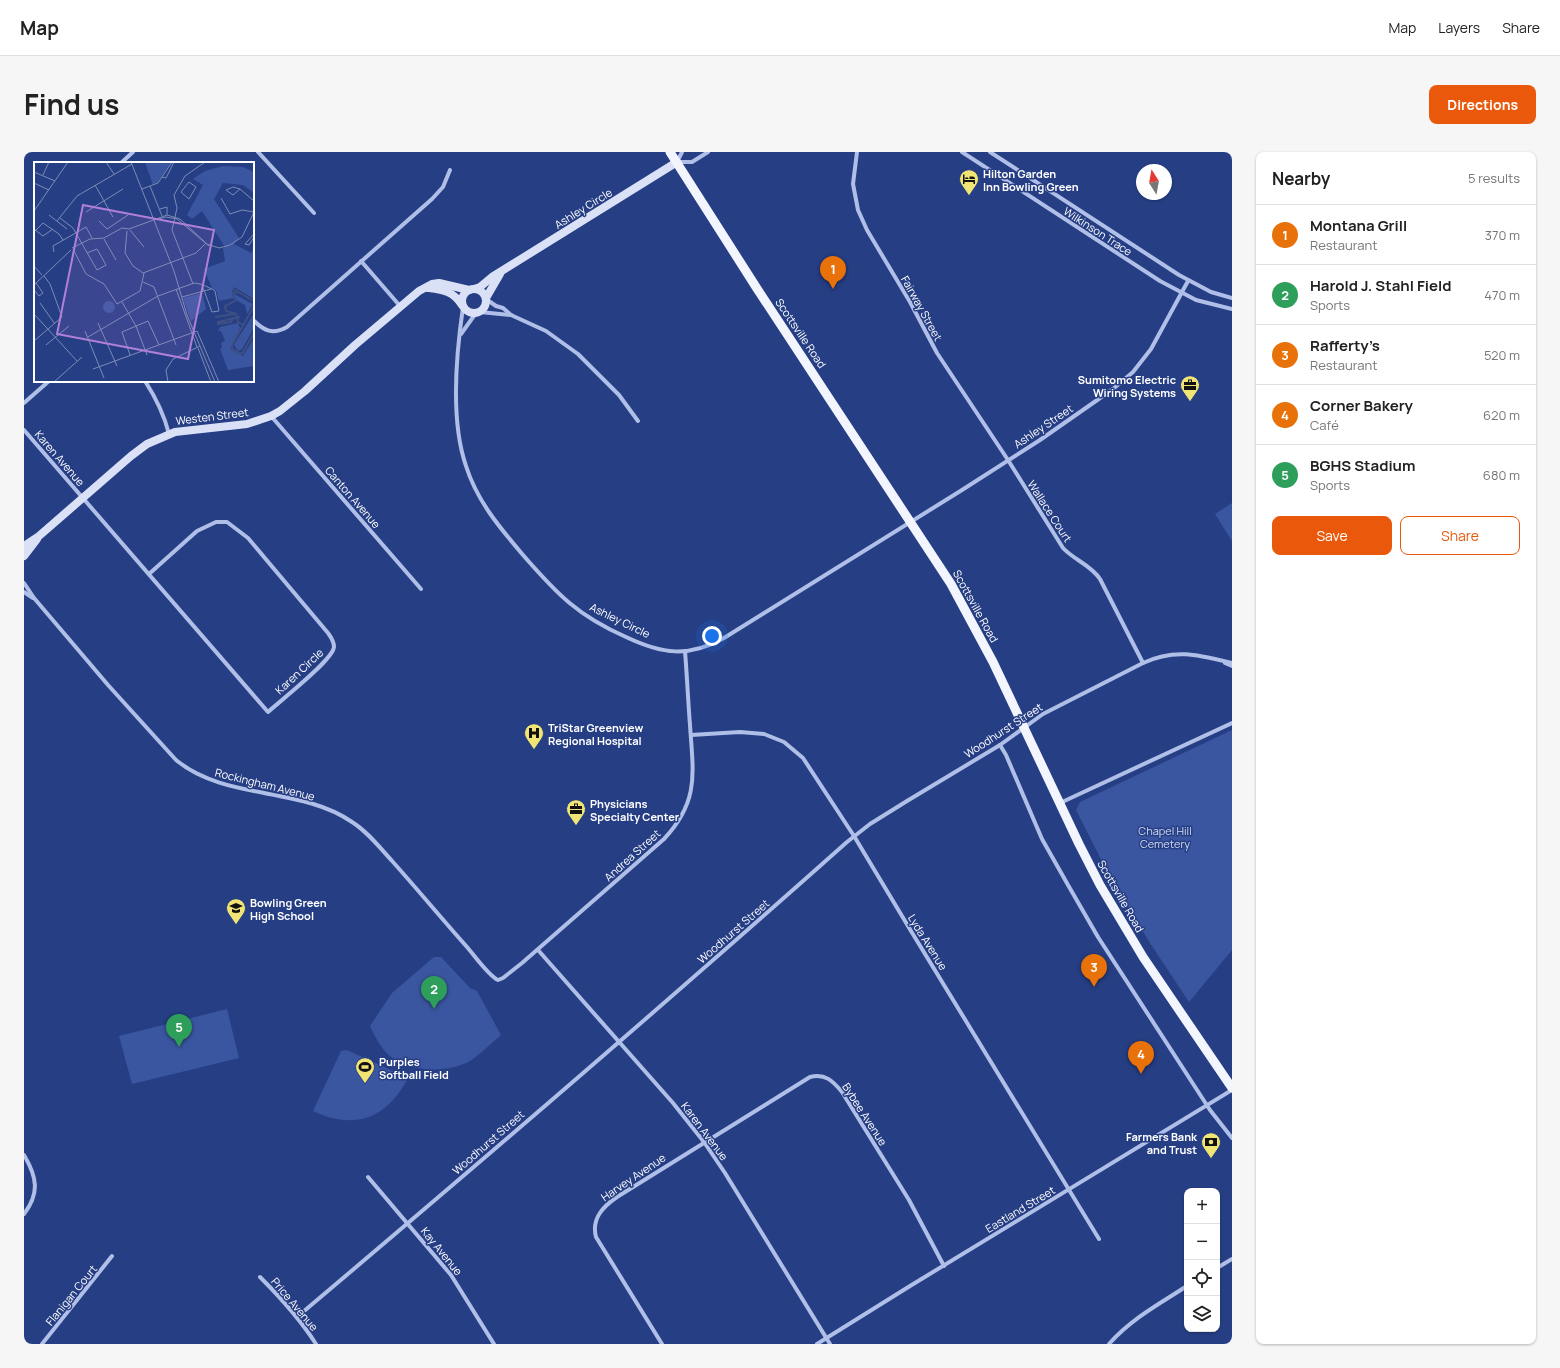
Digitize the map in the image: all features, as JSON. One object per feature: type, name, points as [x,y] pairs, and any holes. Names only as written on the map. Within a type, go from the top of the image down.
[{"type":"main road","name":"Scottsville Road","points":[[670,152],[760,294],[911,521],[951,584],[994,662],[1059,804],[1116,913],[1166,992],[1232,1089]]},
{"type":"street","points":[[122,162],[133,152]]},
{"type":"street","points":[[258,152],[314,213]]},
{"type":"street","points":[[676,162],[682,152]]},
{"type":"street","points":[[676,162],[692,162],[708,152]]},
{"type":"street","name":"Fairway Street","points":[[857,152],[853,184],[855,200],[862,220],[910,302],[937,354],[1008,460]]},
{"type":"street","name":"Wilkinson Trace","points":[[962,152],[1132,264],[1181,293],[1210,304],[1232,310]]},
{"type":"street","name":"Wilkinson Trace","points":[[990,152],[1188,281],[1211,292],[1232,298]]},
{"type":"street","name":"Ashley Circle","points":[[472,290],[480,287],[676,162]]},
{"type":"street","points":[[254,321],[266,331],[272,332],[281,330],[301,316],[432,199],[443,187],[450,170]]},
{"type":"street","points":[[361,261],[400,306]]},
{"type":"street","name":"Ashley Circle","points":[[486,298],[502,272]]},
{"type":"street","name":"Ashley Street","points":[[911,521],[1008,460],[1114,389],[1133,372],[1156,341],[1188,281]]},
{"type":"street","name":"Westen Street","points":[[24,546],[39,536],[147,444],[169,434],[188,430],[247,424],[271,416],[280,411],[305,391],[412,296],[432,284],[439,283],[472,290]]},
{"type":"street","points":[[425,288],[446,291],[458,299],[468,312],[511,315]]},
{"type":"street","points":[[463,306],[464,294],[472,290],[482,292],[486,298],[496,306],[503,308],[511,315],[546,331],[578,354],[614,390],[638,421]]},
{"type":"street","points":[[460,334],[485,307],[486,298]]},
{"type":"street","name":"Ashley Circle","points":[[463,306],[457,366],[458,424],[460,445],[472,481],[488,512],[539,574],[578,611],[606,628],[653,648],[670,652],[706,647],[724,638],[911,521]]},
{"type":"street","points":[[24,403],[48,382]]},
{"type":"street","points":[[146,382],[160,406],[169,434]]},
{"type":"street","name":"Canton Avenue","points":[[271,416],[421,589]]},
{"type":"street","name":"Karen Avenue","points":[[24,430],[83,497]]},
{"type":"street","name":"Wallace Court","points":[[1008,460],[1063,548],[1073,557],[1095,571],[1143,663]]},
{"type":"street","name":"Karen Circle","points":[[83,497],[149,574],[268,712],[327,660],[334,648],[330,635],[248,538],[227,522],[216,522],[197,532],[149,574]]},
{"type":"street","name":"Westen Street","points":[[24,556],[39,536]]},
{"type":"street","name":"Rockingham Avenue","points":[[24,582],[34,598],[144,726],[176,760],[195,774],[209,779],[314,804],[353,822],[370,837],[498,980]]},
{"type":"street","name":"Rockingham Avenue","points":[[24,592],[34,598]]},
{"type":"street","name":"Andrea Street","points":[[498,980],[512,972],[538,950],[664,839],[686,808],[693,783],[693,765],[685,651]]},
{"type":"street","name":"Woodhurst Street","points":[[297,1317],[408,1224],[619,1042],[854,836],[901,805],[1000,745],[1043,714],[1143,663],[1158,657],[1175,654],[1192,654],[1232,662]]},
{"type":"street","points":[[1219,660],[1232,666]]},
{"type":"street","points":[[1059,804],[1232,723]]},
{"type":"street","name":"Lyda Avenue","points":[[691,735],[748,732],[764,734],[784,742],[796,751],[809,766],[854,836],[1099,1239]]},
{"type":"street","points":[[1000,745],[1006,755],[1042,839],[1098,937],[1207,1105],[1232,1138]]},
{"type":"street","name":"Karen Avenue","points":[[538,950],[677,1108],[704,1142],[733,1185],[830,1344]]},
{"type":"street","name":"Bybee Avenue","points":[[704,1142],[810,1077],[819,1075],[831,1079],[842,1092],[868,1132],[909,1200],[944,1266]]},
{"type":"street","name":"Eastland Street","points":[[817,1344],[1232,1089]]},
{"type":"street","name":"Harvey Avenue","points":[[662,1344],[596,1236],[595,1226],[600,1211],[610,1202],[704,1142]]},
{"type":"street","points":[[24,1155],[34,1177],[35,1190],[32,1202],[24,1214]]},
{"type":"street","name":"Kay Avenue","points":[[368,1176],[451,1275],[494,1344]]},
{"type":"street","name":"Flanigan Court","points":[[42,1344],[112,1256]]},
{"type":"street","points":[[1220,1266],[1232,1259]]},
{"type":"street","name":"Price Avenue","points":[[260,1277],[280,1296],[316,1344]]},
{"type":"street","points":[[1109,1344],[1136,1319],[1184,1288]]},
{"type":"green space","points":[[1232,503],[1232,541],[1215,514]]},
{"type":"green space","name":"Chapel Hill Cemetery","points":[[1232,730],[1232,950],[1189,1002],[1150,943],[1110,877],[1076,810],[1080,802]]},
{"type":"green space","points":[[434,957],[441,957],[470,988],[477,991],[501,1035],[470,1061],[449,1068],[425,1069],[413,1067],[392,1058],[384,1050],[370,1026],[392,993]]},
{"type":"green space","points":[[227,1009],[239,1058],[132,1084],[119,1036]]},
{"type":"green space","name":"Purples Softball Field","points":[[347,1050],[408,1078],[400,1092],[390,1103],[380,1111],[368,1117],[356,1120],[343,1120],[328,1117],[313,1111],[341,1051]]},
{"type":"place","name":"Hilton Garden Inn Bowling Green","points":[[969,196]]},
{"type":"place","name":"Montana Grill","points":[[833,289]]},
{"type":"place","name":"Sumitomo Electric Wiring Systems","points":[[1190,402]]},
{"type":"place","name":"TriStar Greenview Regional Hospital","points":[[534,750]]},
{"type":"place","name":"Physicians Specialty Center","points":[[576,826]]},
{"type":"place","name":"Bowling Green High School","points":[[236,925]]},
{"type":"place","name":"Rafferty’s","points":[[1094,987]]},
{"type":"place","name":"Harold J. Stahl Field","points":[[434,1009]]},
{"type":"place","name":"BGHS Stadium","points":[[179,1047]]},
{"type":"place","name":"Corner Bakery","points":[[1141,1074]]},
{"type":"place","name":"Purples Softball Field","points":[[365,1084]]},
{"type":"place","name":"Farmers Bank and Trust","points":[[1211,1159]]}]
